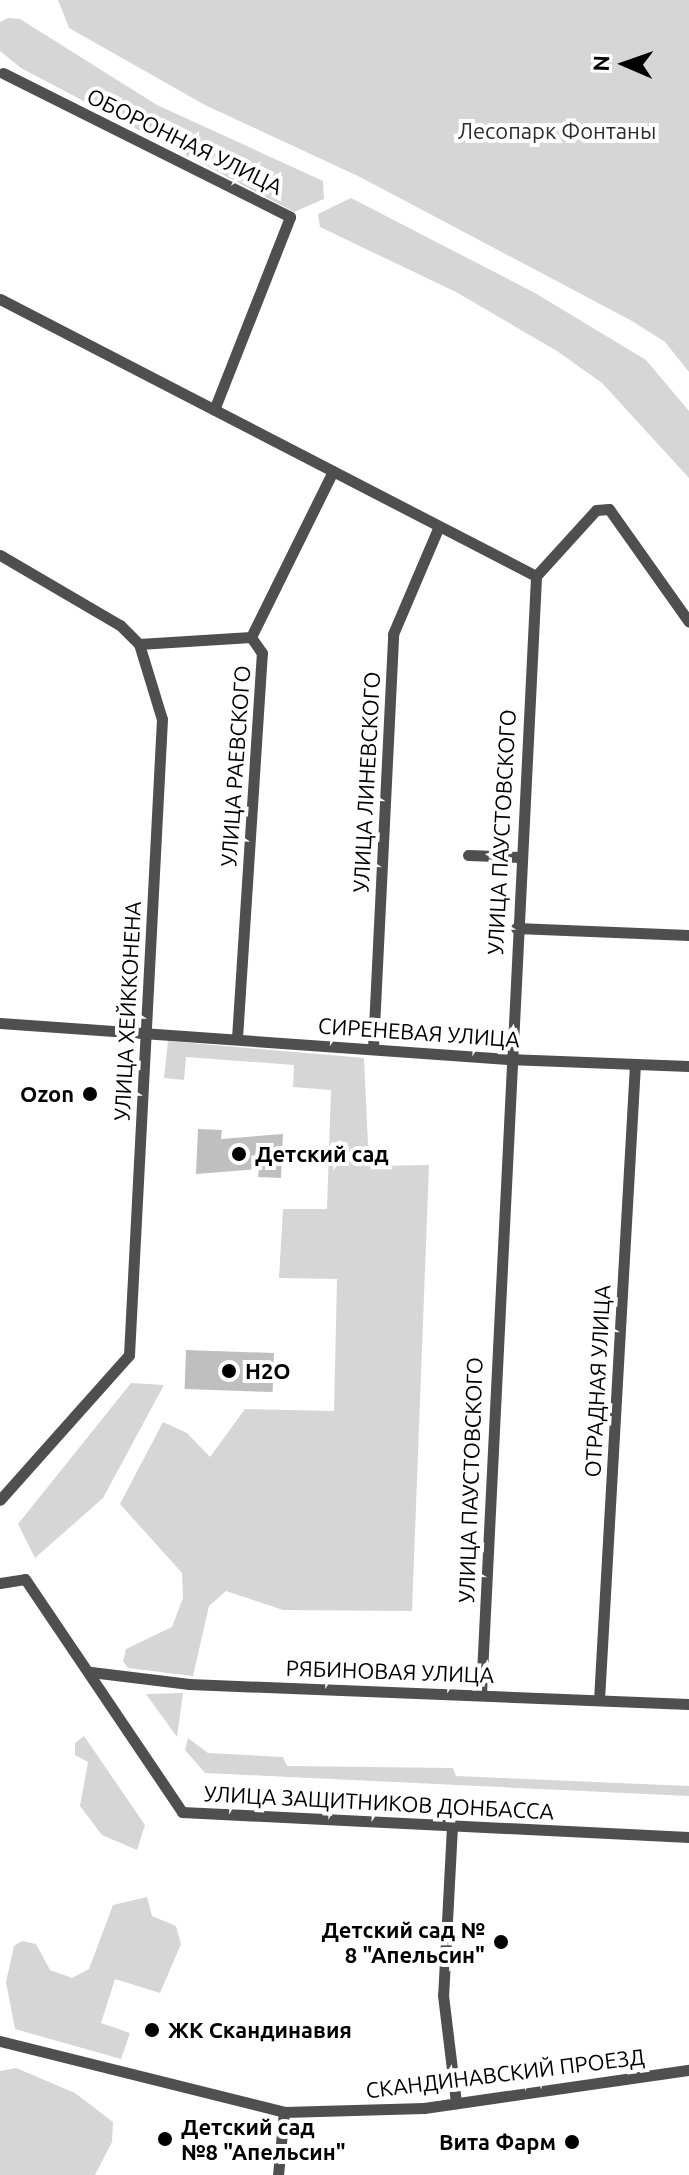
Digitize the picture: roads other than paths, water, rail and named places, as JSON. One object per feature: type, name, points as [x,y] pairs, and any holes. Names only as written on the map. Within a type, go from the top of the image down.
[{"type":"street","name":"ОБОРОННАЯ УЛИЦА","points":[[3,73],[290,217],[290,230],[236,342],[214,410]]},
{"type":"street","points":[[0,299],[536,576],[596,510],[609,509],[689,622]]},
{"type":"street","name":"УЛИЦА РАЕВСКОГО","points":[[237,1038],[262,653],[251,637],[333,471]]},
{"type":"street","name":"УЛИЦА ЛИНЕВСКОГО","points":[[373,1048],[393,634],[439,526]]},
{"type":"street","points":[[0,555],[120,625],[139,644],[251,637]]},
{"type":"street","name":"УЛИЦА ПАУСТОВСКОГО","points":[[481,1694],[508,1059],[536,576]]},
{"type":"street","name":"УЛИЦА ХЕЙККОНЕНА","points":[[0,1500],[129,1355],[162,719],[139,644]]},
{"type":"street","points":[[468,855],[520,857]]},
{"type":"street","points":[[516,928],[689,935]]},
{"type":"street","name":"СИРЕНЕВАЯ УЛИЦА","points":[[0,1023],[508,1059],[689,1066]]},
{"type":"street","name":"ОТРАДНАЯ УЛИЦА","points":[[599,1700],[635,1064]]},
{"type":"street","name":"УЛИЦА ЗАЩИТНИКОВ ДОНБАССА","points":[[0,1583],[25,1579],[91,1672],[182,1812],[689,1837]]},
{"type":"street","name":"РЯБИНОВАЯ УЛИЦА","points":[[91,1672],[189,1684],[689,1704]]},
{"type":"street","points":[[452,1826],[443,1995],[456,2103]]},
{"type":"street","name":"СКАНДИНАВСКИЙ ПРОЕЗД","points":[[0,2041],[284,2112],[456,2103],[689,2070]]},
{"type":"street","points":[[278,2175],[284,2112]]},
{"type":"place","name":"Ozon","points":[[90,1094]]},
{"type":"place","name":"Детский сад","points":[[239,1154]]},
{"type":"place","name":"H2O","points":[[229,1371]]},
{"type":"place","name":"Детский сад № 8 \"Апельсин\"","points":[[501,1942]]},
{"type":"place","name":"ЖК Скандинавия","points":[[152,2030]]},
{"type":"place","name":"Детский сад №8 \"Апельсин\"","points":[[165,2139]]},
{"type":"place","name":"Вита Фарм","points":[[572,2142]]},
{"type":"park label","name":"Лесопарк Фонтаны","points":[[557,131]]}]
